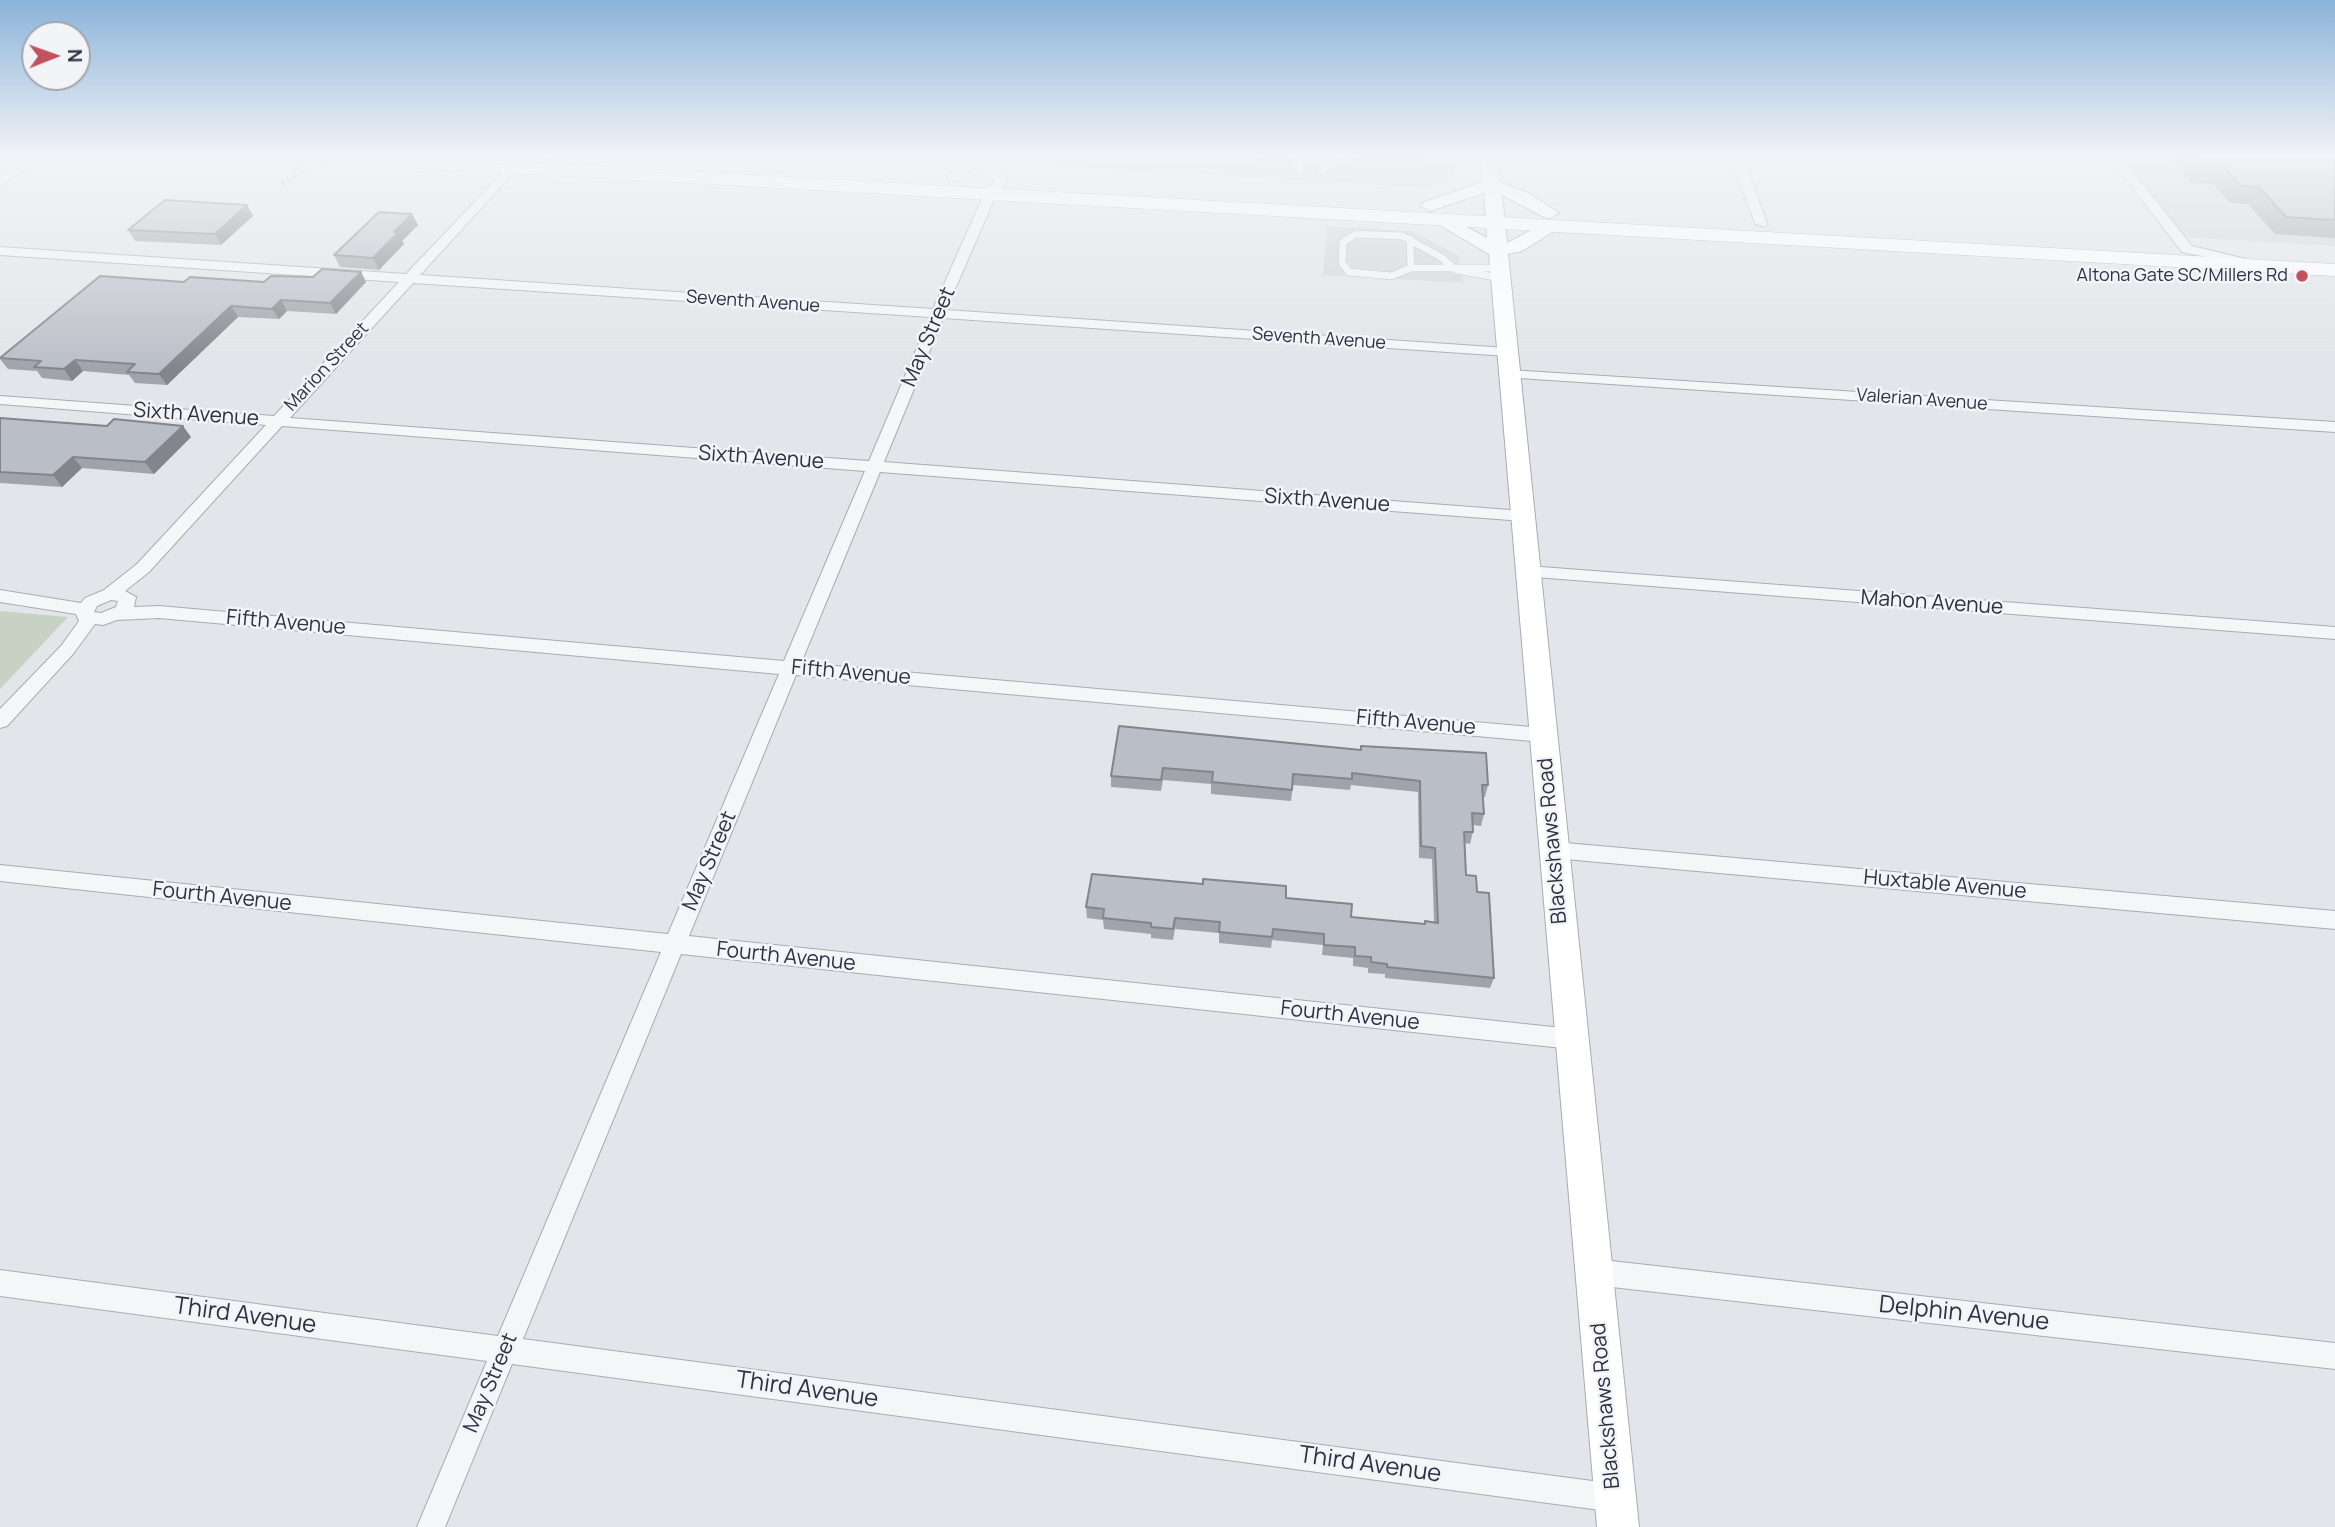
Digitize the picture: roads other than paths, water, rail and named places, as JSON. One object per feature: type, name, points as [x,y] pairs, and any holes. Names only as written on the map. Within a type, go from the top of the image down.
[{"type":"main road","points":[[1452,227],[1498,266],[1515,247],[1542,227]]},
{"type":"main road","name":"Blackshaws Road","points":[[1495,227],[1616,1512]]},
{"type":"main road","points":[[1666,227],[2335,270]]},
{"type":"main road","points":[[1819,227],[2335,257]]},
{"type":"street","name":"Marion Street","points":[[0,721],[457,227]]},
{"type":"street","name":"May Street","points":[[431,1527],[974,227]]},
{"type":"street","points":[[2171,227],[2187,248],[2258,265]]},
{"type":"street","name":"Seventh Avenue","points":[[0,251],[938,314],[1508,363]]},
{"type":"street","name":"Valerian Avenue","points":[[1508,363],[2335,427]]},
{"type":"street","name":"Sixth Avenue","points":[[0,400],[1523,516]]},
{"type":"street","name":"Mahon Avenue","points":[[1528,572],[2335,633]]},
{"type":"street","name":"Fifth Avenue","points":[[0,596],[1543,735]]},
{"type":"street","name":"Huxtable Avenue","points":[[1554,850],[2335,920]]},
{"type":"street","name":"Fourth Avenue","points":[[0,873],[1572,1039]]},
{"type":"street","name":"Delphin Avenue","points":[[1594,1272],[2335,1356]]},
{"type":"street","name":"Third Avenue","points":[[0,1283],[505,1350],[1616,1512]]},
{"type":"lane","points":[[1361,227],[1345,238],[1342,263],[1344,269],[1355,274],[1391,276],[1411,268],[1456,270],[1498,266]]},
{"type":"lane","points":[[1371,227],[1410,239],[1441,257],[1456,270]]},
{"type":"lane","points":[[1410,239],[1411,268]]},
{"type":"place","name":"Altona Gate SC/Millers Rd","points":[[2302,276]]}]
